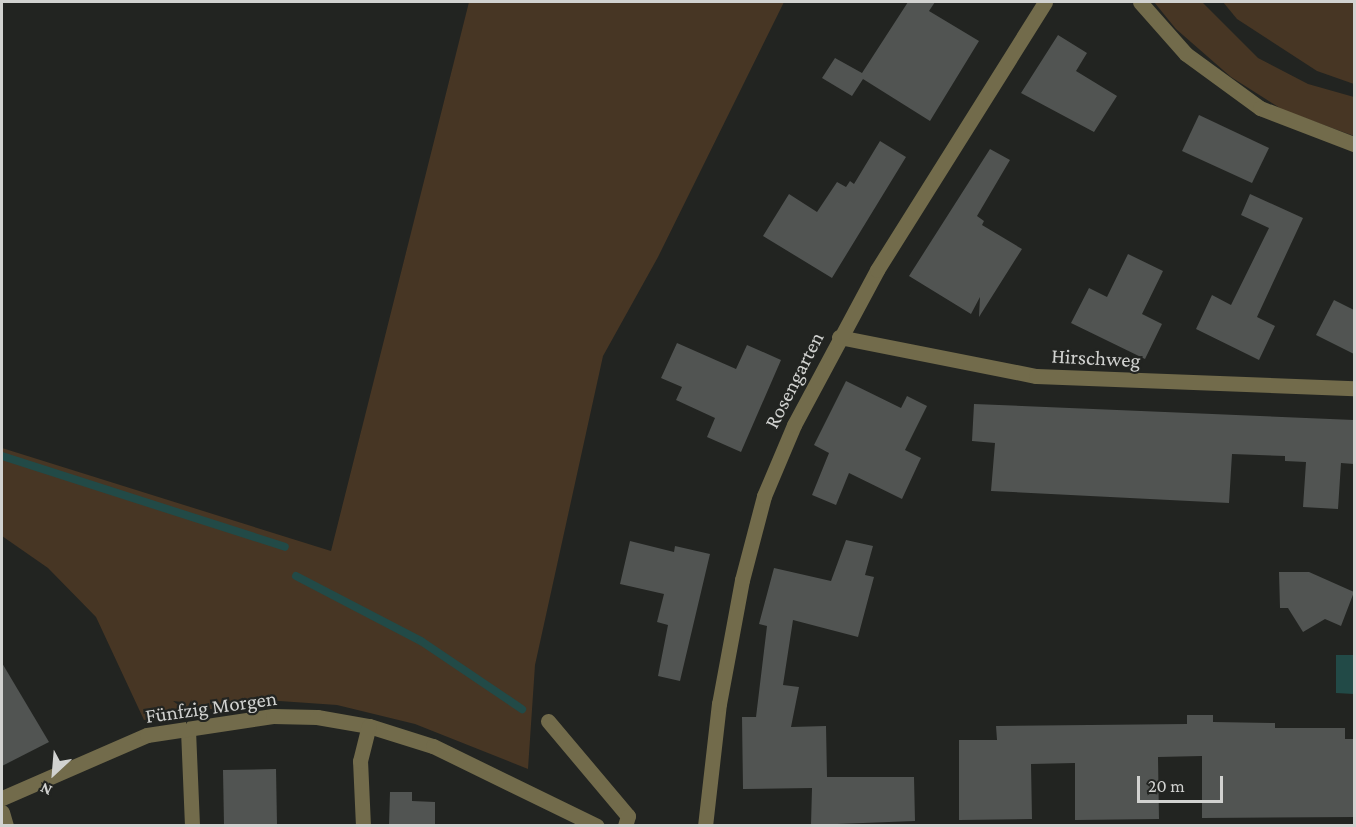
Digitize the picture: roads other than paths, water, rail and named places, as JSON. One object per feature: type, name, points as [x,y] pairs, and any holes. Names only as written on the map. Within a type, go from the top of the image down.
[{"type":"street","name":"Rosengarten","points":[[705,825],[719,704],[742,579],[764,496],[839,337],[1045,2]]},
{"type":"street","points":[[1140,2],[1186,54],[1260,108],[1354,144]]},
{"type":"street","name":"Hirschweg","points":[[839,337],[1036,376],[1354,388]]},
{"type":"street","name":"Fünfzig Morgen","points":[[2,798],[147,735],[273,716],[369,726],[433,746],[597,825]]},
{"type":"street","points":[[548,721],[628,816],[626,825]]},
{"type":"street","points":[[363,825],[360,761],[369,726]]},
{"type":"street","points":[[188,730],[192,825]]},
{"type":"street","points":[[2,812],[6,825]]},
{"type":"water","points":[[1336,655],[1354,655],[1354,694],[1336,693]]},
{"type":"waterway","points":[[2,456],[285,547]]},
{"type":"waterway","points":[[296,576],[421,641],[522,709]]}]
